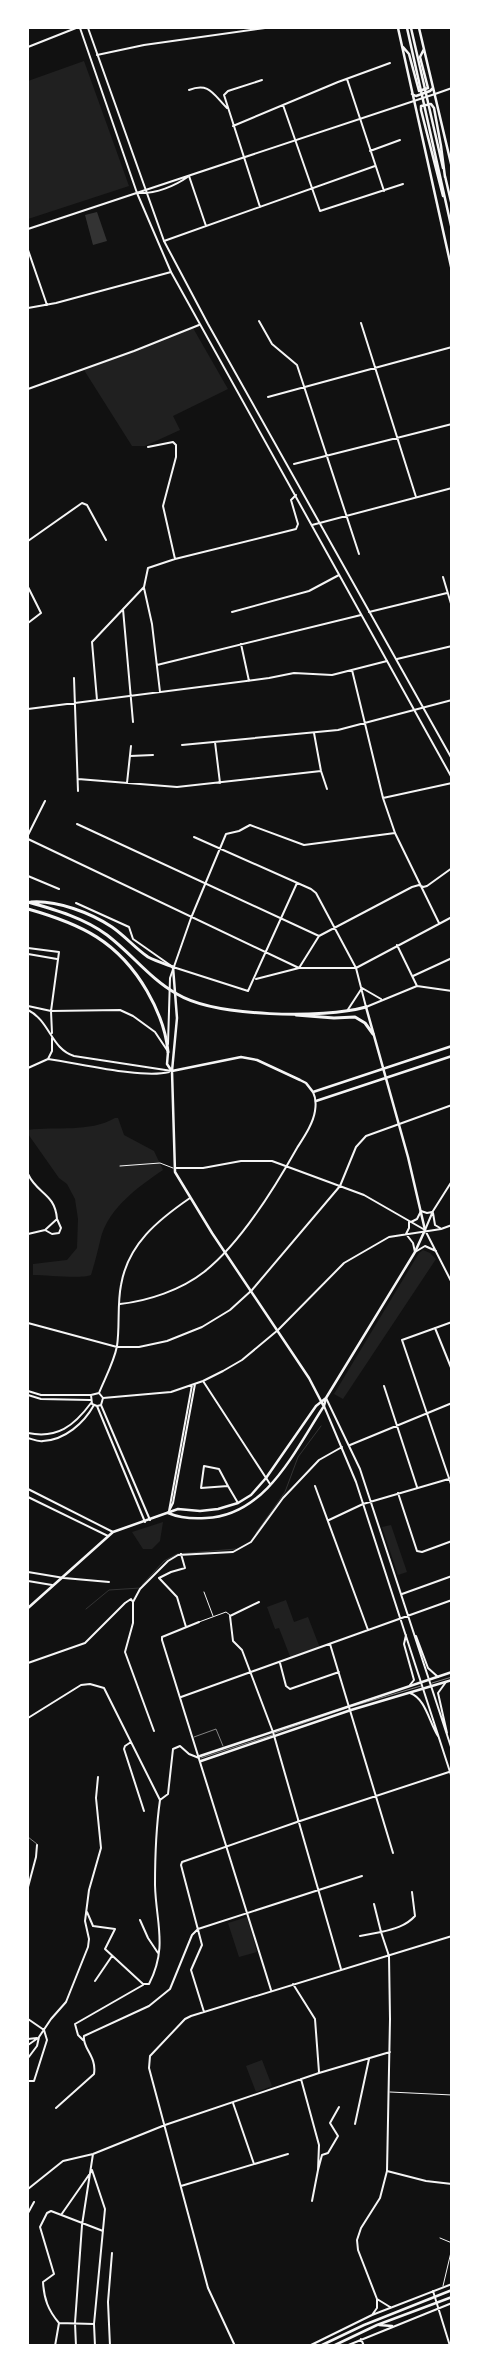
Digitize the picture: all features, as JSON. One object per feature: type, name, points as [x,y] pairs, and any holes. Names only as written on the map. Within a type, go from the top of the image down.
[{"type":"highway","points":[[28,902],[39,902],[93,917],[112,928],[149,957],[173,967]]},
{"type":"highway","points":[[28,902],[69,914],[98,929],[117,943],[149,974],[185,999],[215,1008],[316,1017],[355,1017],[365,1023],[373,1034]]},
{"type":"highway","points":[[28,909],[68,921],[88,931],[116,950],[126,960],[139,977],[157,1009],[166,1034],[168,1052]]},
{"type":"highway","points":[[288,1014],[345,1012],[366,1007]]},
{"type":"main road","points":[[398,28],[452,271]]},
{"type":"main road","points":[[407,28],[412,38],[452,206]]},
{"type":"main road","points":[[411,28],[452,230]]},
{"type":"main road","points":[[420,28],[452,168]]},
{"type":"main road","points":[[402,46],[410,54],[419,91],[428,87],[420,57],[424,49]]},
{"type":"main road","points":[[412,94],[416,96],[430,91],[434,87]]},
{"type":"main road","points":[[445,177],[434,108],[432,104],[427,103],[421,106],[421,110],[448,213]]},
{"type":"main road","points":[[173,967],[177,1018],[172,1072],[174,1168],[190,1198],[278,1330],[324,1406]]},
{"type":"main road","points":[[168,1513],[200,1519],[220,1516],[248,1506],[271,1486],[324,1406],[326,1398],[415,1252],[425,1230],[399,1124],[366,1007]]},
{"type":"main road","points":[[172,1072],[233,1058],[248,1058],[257,1060],[306,1083],[314,1092],[452,1046]]},
{"type":"main road","points":[[168,1052],[167,1064],[172,1072]]},
{"type":"main road","points":[[316,1101],[452,1056]]},
{"type":"main road","points":[[28,1608],[64,1578],[113,1532],[178,1509],[210,1511],[238,1502],[251,1495],[266,1478],[321,1401],[326,1398]]},
{"type":"main road","points":[[200,1758],[350,1708],[410,1693],[414,1688],[433,1678],[452,1672]]},
{"type":"main road","points":[[200,1758],[350,1708],[408,1686],[414,1688],[436,1685],[452,1678]]},
{"type":"main road","points":[[320,2346],[356,2328],[452,2290]]},
{"type":"main road","points":[[333,2346],[377,2325],[452,2297]]},
{"type":"main road","points":[[377,2325],[392,2326]]},
{"type":"street","points":[[28,47],[76,28]]},
{"type":"street","points":[[80,28],[137,193],[171,272],[452,778]]},
{"type":"street","points":[[88,28],[144,190],[164,241],[208,324],[452,759]]},
{"type":"street","points":[[97,55],[144,45],[253,28],[265,28]]},
{"type":"street","points":[[233,126],[390,63]]},
{"type":"street","points":[[347,79],[384,191]]},
{"type":"street","points":[[260,207],[224,94],[262,80]]},
{"type":"street","points":[[188,90],[200,85],[205,87],[228,109]]},
{"type":"street","points":[[28,228],[452,88]]},
{"type":"street","points":[[283,105],[320,212],[403,184]]},
{"type":"street","points":[[370,150],[400,140]]},
{"type":"street","points":[[164,241],[375,166]]},
{"type":"street","points":[[137,193],[146,194],[180,182],[189,176]]},
{"type":"street","points":[[189,176],[206,226]]},
{"type":"street","points":[[28,250],[47,305]]},
{"type":"street","points":[[28,308],[47,305],[171,272]]},
{"type":"street","points":[[259,321],[272,344],[295,362],[305,387],[359,554]]},
{"type":"street","points":[[361,323],[416,497]]},
{"type":"street","points":[[28,389],[134,351],[199,325]]},
{"type":"street","points":[[268,397],[452,347]]},
{"type":"street","points":[[294,464],[452,424]]},
{"type":"street","points":[[148,447],[168,442],[173,442],[176,446],[176,457],[163,506],[175,559]]},
{"type":"street","points":[[312,525],[345,514],[452,488]]},
{"type":"street","points":[[160,692],[152,624],[144,587],[146,573],[154,565],[296,529],[298,524],[290,500],[296,496]]},
{"type":"street","points":[[28,541],[82,503],[86,505],[106,540]]},
{"type":"street","points":[[232,612],[309,591],[339,575]]},
{"type":"street","points":[[443,577],[452,607]]},
{"type":"street","points":[[28,587],[41,612],[28,623]]},
{"type":"street","points":[[97,700],[92,642],[144,587]]},
{"type":"street","points":[[369,612],[447,593]]},
{"type":"street","points":[[123,609],[133,722]]},
{"type":"street","points":[[157,665],[361,615]]},
{"type":"street","points":[[241,644],[249,681]]},
{"type":"street","points":[[396,659],[452,646]]},
{"type":"street","points":[[28,709],[249,681],[295,673],[328,675],[387,661]]},
{"type":"street","points":[[352,670],[383,798],[395,832],[439,924]]},
{"type":"street","points":[[74,678],[78,791]]},
{"type":"street","points":[[182,745],[338,730],[452,700]]},
{"type":"street","points":[[314,732],[321,771],[327,789]]},
{"type":"street","points":[[216,742],[220,783]]},
{"type":"street","points":[[127,783],[131,746]]},
{"type":"street","points":[[130,756],[153,755]]},
{"type":"street","points":[[78,779],[177,787],[321,771]]},
{"type":"street","points":[[383,798],[452,783]]},
{"type":"street","points":[[28,835],[44,800]]},
{"type":"street","points":[[78,824],[319,936]]},
{"type":"street","points":[[168,1052],[170,978],[191,918],[226,834],[239,831],[250,824],[304,845],[356,840],[395,832]]},
{"type":"street","points":[[194,837],[219,850],[297,882],[316,894],[356,968],[366,1007],[417,986],[452,992]]},
{"type":"street","points":[[28,839],[191,918],[300,968]]},
{"type":"street","points":[[300,968],[319,936],[334,926],[419,885],[427,886],[452,868]]},
{"type":"street","points":[[28,876],[59,889]]},
{"type":"street","points":[[76,903],[129,927],[131,938],[173,967],[245,991],[251,988],[255,980],[297,882]]},
{"type":"street","points":[[255,980],[300,968],[356,968],[452,917]]},
{"type":"street","points":[[397,945],[417,986]]},
{"type":"street","points":[[28,948],[59,952],[51,1011],[52,1050],[48,1059]]},
{"type":"street","points":[[28,954],[58,959]]},
{"type":"street","points":[[412,976],[452,958]]},
{"type":"street","points":[[362,988],[382,1000]]},
{"type":"street","points":[[345,1012],[362,988]]},
{"type":"street","points":[[28,1006],[51,1011],[97,1009],[126,1012],[155,1032],[168,1052]]},
{"type":"street","points":[[28,1010],[38,1016],[59,1048],[70,1055],[172,1072]]},
{"type":"street","points":[[28,1068],[48,1059],[160,1074],[172,1072]]},
{"type":"street","points":[[120,1304],[151,1299],[191,1280],[203,1273],[225,1251],[272,1192],[287,1166],[310,1124],[316,1101],[314,1092]]},
{"type":"street","points":[[28,1323],[117,1347],[139,1347],[185,1335],[221,1316],[252,1290],[340,1186],[356,1147],[362,1140],[370,1134],[452,1105]]},
{"type":"street","points":[[120,1166],[160,1163],[174,1168],[203,1168],[258,1160],[287,1166],[364,1195],[425,1230],[452,1282]]},
{"type":"street","points":[[28,1174],[34,1186],[52,1200],[57,1219],[62,1228],[59,1233],[52,1234],[45,1230]]},
{"type":"street","points":[[425,1230],[433,1211],[452,1181]]},
{"type":"street","points":[[100,1393],[117,1347],[120,1286],[126,1267],[140,1240],[156,1222],[190,1198]]},
{"type":"street","points":[[409,1222],[415,1221],[421,1211],[427,1213],[433,1211]]},
{"type":"street","points":[[433,1211],[435,1225],[441,1229]]},
{"type":"street","points":[[28,1234],[45,1230],[57,1219]]},
{"type":"street","points":[[406,1234],[410,1228],[409,1222]]},
{"type":"street","points":[[103,1398],[171,1392],[203,1381],[242,1360],[278,1330],[344,1263],[390,1237],[441,1229],[452,1225]]},
{"type":"street","points":[[406,1234],[413,1243],[415,1252],[425,1246],[437,1252]]},
{"type":"street","points":[[447,1270],[452,1268]]},
{"type":"street","points":[[452,1322],[402,1340],[452,1487]]},
{"type":"street","points":[[435,1328],[452,1370]]},
{"type":"street","points":[[203,1381],[271,1486]]},
{"type":"street","points":[[168,1513],[195,1384]]},
{"type":"street","points":[[182,1448],[192,1385]]},
{"type":"street","points":[[384,1386],[417,1487]]},
{"type":"street","points":[[28,1391],[41,1395],[91,1395],[100,1393]]},
{"type":"street","points":[[100,1393],[103,1398],[101,1405],[150,1520]]},
{"type":"street","points":[[28,1433],[42,1436],[64,1429],[76,1421],[90,1401],[91,1395]]},
{"type":"street","points":[[28,1396],[41,1399],[90,1401],[95,1406],[145,1522]]},
{"type":"street","points":[[326,1398],[350,1445],[371,1501],[452,1750]]},
{"type":"street","points":[[350,1445],[396,1424],[452,1403]]},
{"type":"street","points":[[28,1438],[43,1442],[72,1431],[95,1406],[101,1405]]},
{"type":"street","points":[[324,1406],[342,1447],[363,1504],[452,1778]]},
{"type":"street","points":[[154,1731],[124,1652],[134,1623],[133,1602],[140,1589],[165,1564],[181,1554],[233,1552],[251,1542],[283,1498],[322,1457],[342,1447]]},
{"type":"street","points":[[228,1486],[201,1488],[203,1467],[206,1465],[217,1468],[238,1502]]},
{"type":"street","points":[[328,1520],[371,1501],[450,1479]]},
{"type":"street","points":[[315,1486],[368,1630]]},
{"type":"street","points":[[28,1489],[113,1532]]},
{"type":"street","points":[[398,1493],[417,1551],[422,1552],[452,1541]]},
{"type":"street","points":[[28,1497],[108,1536]]},
{"type":"street","points":[[181,1554],[185,1568],[159,1578],[176,1597],[186,1626]]},
{"type":"street","points":[[28,1572],[64,1578],[109,1582]]},
{"type":"street","points":[[402,1594],[452,1576]]},
{"type":"street","points":[[28,1581],[55,1585]]},
{"type":"street","points":[[204,1592],[213,1617]]},
{"type":"street","points":[[28,1662],[85,1644],[125,1603],[131,1599],[133,1602]]},
{"type":"street","points":[[181,1697],[452,1600]]},
{"type":"street","points":[[230,1616],[259,1602]]},
{"type":"street","points":[[271,1990],[249,1913],[162,1637],[186,1626],[226,1612],[230,1616],[233,1641],[242,1650],[252,1673],[273,1734],[341,1969]]},
{"type":"street","points":[[414,1633],[428,1668],[438,1677]]},
{"type":"street","points":[[406,1635],[404,1644],[414,1680],[408,1686]]},
{"type":"street","points":[[330,1644],[393,1852]]},
{"type":"street","points":[[280,1663],[286,1686],[290,1689],[339,1672]]},
{"type":"street","points":[[446,1682],[438,1693],[447,1736]]},
{"type":"street","points":[[28,1718],[81,1685],[96,1685],[104,1688],[110,1696],[160,1800],[155,1886],[161,1938],[154,1976],[149,1984],[143,1984],[75,2024],[78,2035],[83,2040],[94,2061],[94,2074],[56,2108]]},
{"type":"street","points":[[410,1693],[421,1701],[439,1738]]},
{"type":"street","points":[[131,1742],[124,1749],[144,1811]]},
{"type":"street","points":[[160,1800],[168,1794],[173,1749],[180,1746],[189,1754],[200,1758]]},
{"type":"street","points":[[204,2012],[191,1970],[202,1945],[181,1865],[184,1861],[451,1772]]},
{"type":"street","points":[[28,2045],[39,2037],[66,2002],[88,1947],[87,1912],[89,1890],[101,1848],[96,1798],[98,1777]]},
{"type":"street","points":[[28,1887],[37,1845]]},
{"type":"street","points":[[83,2040],[88,2034],[149,2006],[170,1989],[192,1935],[198,1929],[362,1876]]},
{"type":"street","points":[[360,1936],[400,1927],[410,1922],[415,1916],[412,1892]]},
{"type":"street","points":[[372,2315],[377,2308],[377,2299],[356,2240],[362,2226],[380,2198],[387,2171],[390,2052],[389,1956],[374,1904]]},
{"type":"street","points":[[87,1912],[93,1926],[115,1929],[114,1935],[104,1947],[143,1984]]},
{"type":"street","points":[[140,1920],[148,1938],[158,1952]]},
{"type":"street","points":[[235,2346],[208,2288],[149,2068],[150,2056],[185,2018],[271,1990],[452,1936]]},
{"type":"street","points":[[95,1981],[112,1956]]},
{"type":"street","points":[[293,1984],[315,2019],[319,2073]]},
{"type":"street","points":[[28,2019],[44,2030],[48,2040],[34,2081],[28,2081]]},
{"type":"street","points":[[28,2039],[39,2037]]},
{"type":"street","points":[[28,2058],[37,2046],[39,2037]]},
{"type":"street","points":[[28,2189],[64,2161],[93,2154],[165,2125],[301,2079],[390,2052]]},
{"type":"street","points":[[354,2124],[369,2059]]},
{"type":"street","points":[[301,2079],[319,2145],[318,2170]]},
{"type":"street","points":[[389,2092],[452,2095]]},
{"type":"street","points":[[233,2102],[254,2164]]},
{"type":"street","points":[[312,2201],[322,2155],[328,2153],[338,2136],[330,2123],[339,2107]]},
{"type":"street","points":[[76,2346],[75,2324],[82,2225],[93,2154]]},
{"type":"street","points":[[181,2186],[288,2154]]},
{"type":"street","points":[[61,2215],[92,2170]]},
{"type":"street","points":[[92,2170],[105,2209],[94,2324],[95,2346]]},
{"type":"street","points":[[387,2171],[426,2181],[452,2184]]},
{"type":"street","points":[[28,2214],[34,2202]]},
{"type":"street","points":[[55,2346],[59,2323],[46,2304],[43,2282],[54,2274],[40,2227],[47,2213],[51,2211],[82,2225],[103,2231]]},
{"type":"street","points":[[440,2238],[452,2242]]},
{"type":"street","points":[[444,2287],[452,2248]]},
{"type":"street","points":[[110,2346],[108,2302],[112,2253]]},
{"type":"street","points":[[309,2346],[372,2315],[452,2284]]},
{"type":"street","points":[[433,2291],[450,2346]]},
{"type":"street","points":[[377,2299],[390,2308]]},
{"type":"street","points":[[346,2346],[361,2338],[452,2303]]},
{"type":"street","points":[[59,2323],[94,2324]]},
{"type":"street","points":[[361,2338],[364,2346]]},
{"type":"lane","points":[[350,1708],[452,1678]]},
{"type":"lane","points":[[194,1737],[216,1728],[224,1749]]},
{"type":"lane","points":[[28,1837],[35,1841],[37,1845]]},
{"type":"shaded area","points":[[84,61],[129,186],[28,219],[28,81]]},
{"type":"shaded area","points":[[97,212],[107,241],[93,245],[85,215]]},
{"type":"shaded area","points":[[193,328],[228,389],[173,416],[180,430],[145,446],[132,446],[84,370]]},
{"type":"shaded area","points":[[118,1118],[124,1135],[154,1151],[163,1170],[126,1199],[111,1217],[101,1237],[91,1275],[72,1277],[33,1275],[33,1264],[67,1260],[77,1248],[78,1219],[75,1199],[67,1184],[59,1178],[28,1134],[28,1130],[94,1126]]},
{"type":"shaded area","points":[[423,1250],[430,1253],[436,1259],[343,1399],[334,1394],[419,1253]]},
{"type":"shaded area","points":[[163,1522],[160,1541],[152,1549],[143,1549],[132,1532]]},
{"type":"shaded area","points":[[391,1525],[407,1572],[398,1575],[382,1527]]},
{"type":"shaded area","points":[[286,1600],[294,1622],[308,1617],[320,1648],[291,1659],[279,1628],[275,1629],[267,1607]]},
{"type":"shaded area","points":[[247,1917],[257,1952],[239,1957],[228,1923]]},
{"type":"shaded area","points":[[262,2060],[272,2086],[256,2092],[246,2066]]},
{"type":"waterway","points":[[256,1533],[285,1492],[298,1457],[321,1426]]},
{"type":"waterway","points":[[142,1585],[164,1561],[177,1554],[236,1549]]},
{"type":"waterway","points":[[86,1609],[109,1590],[140,1588]]}]
